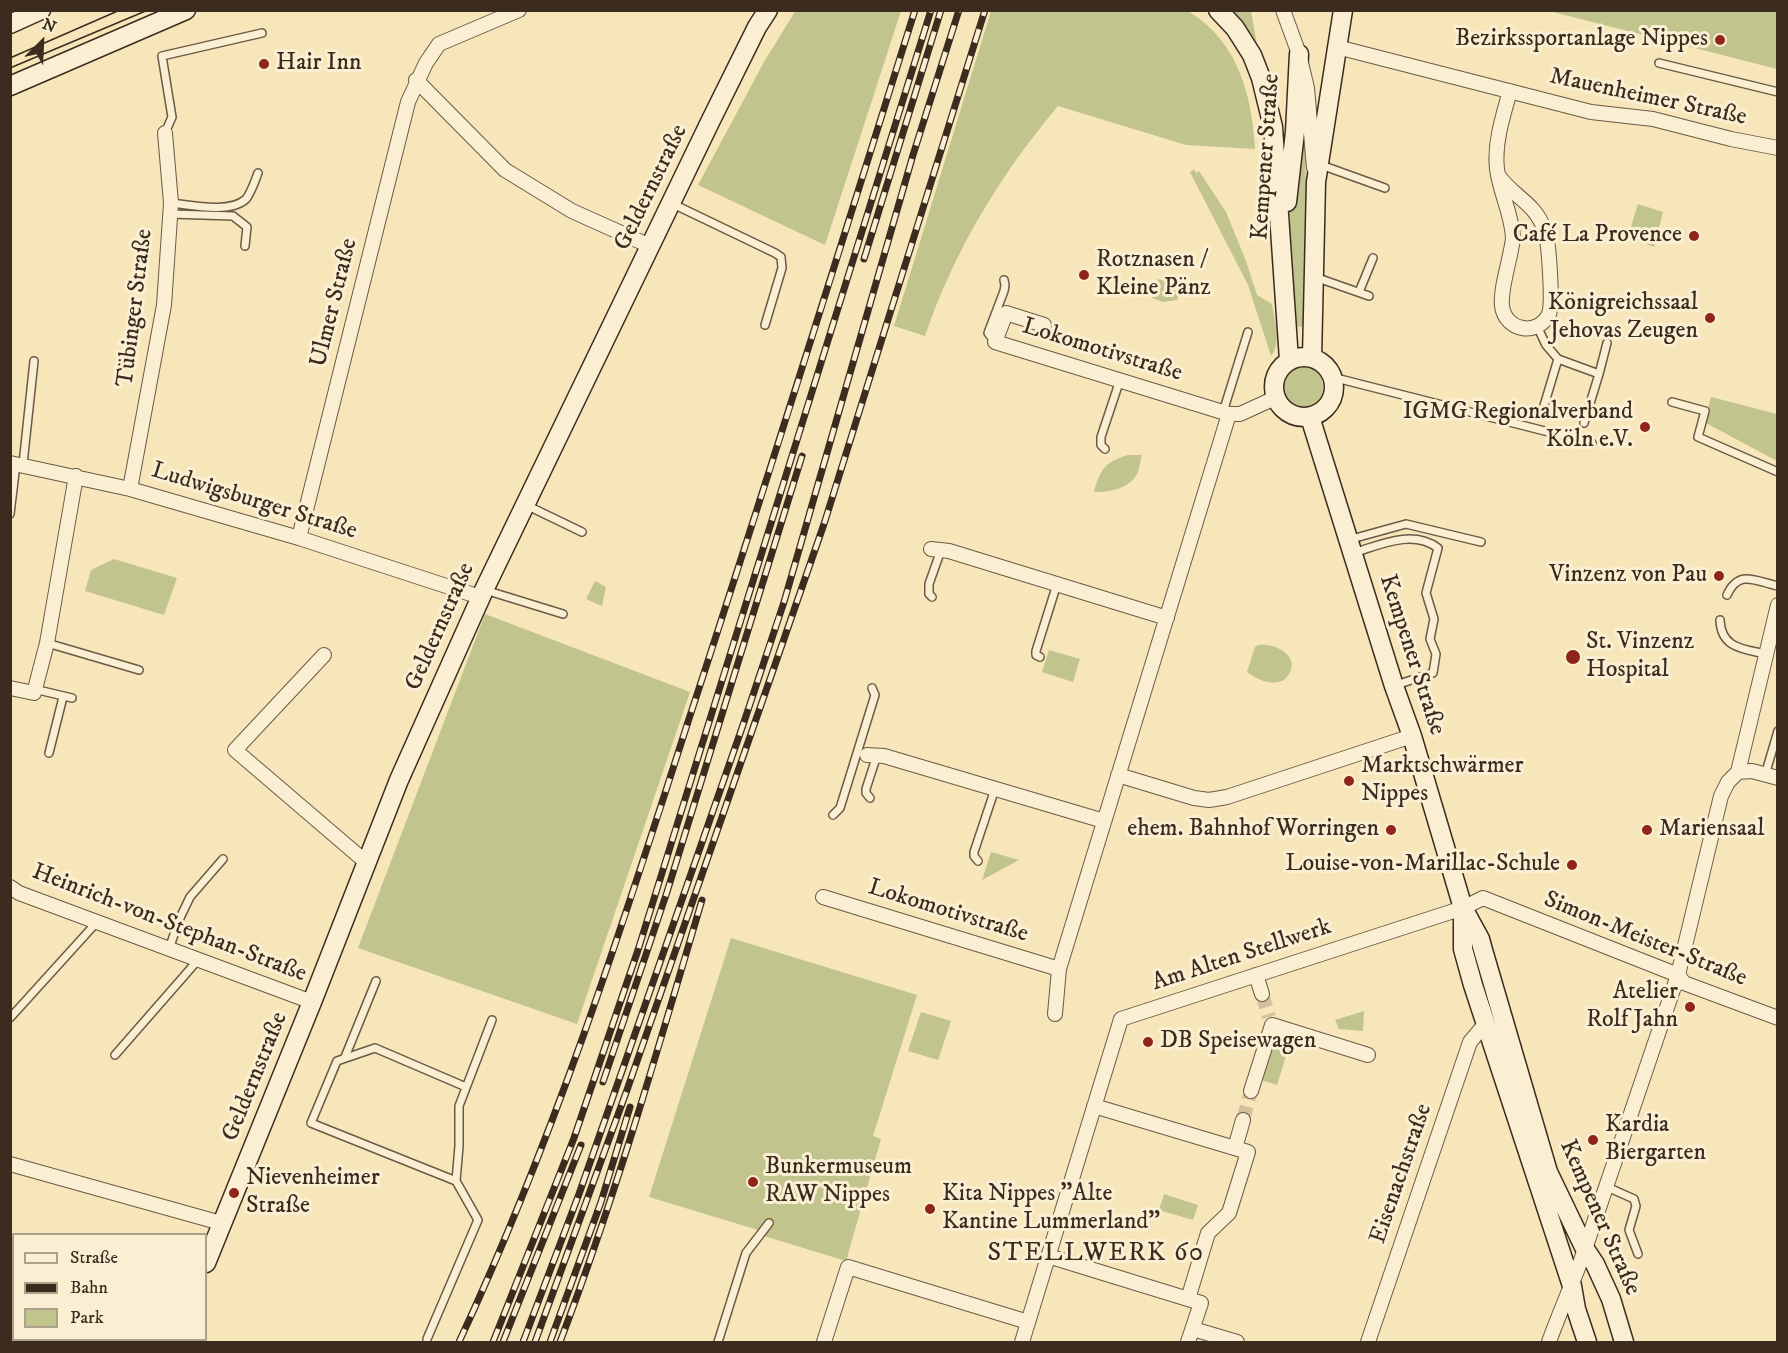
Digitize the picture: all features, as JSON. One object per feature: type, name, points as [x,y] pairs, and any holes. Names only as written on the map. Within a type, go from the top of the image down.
[{"type":"main road","points":[[10,24],[41,10]]},
{"type":"main road","points":[[10,86],[186,10]]},
{"type":"main road","name":"Geldernstraße","points":[[207,1260],[399,780],[482,594],[760,19],[768,10]]},
{"type":"main road","name":"Kempener Straße","points":[[1218,10],[1235,28],[1252,55],[1264,89],[1273,127],[1290,360]]},
{"type":"main road","name":"Kempener Straße","points":[[1312,358],[1317,173],[1343,10]]},
{"type":"main road","name":"Kempener Straße","points":[[1283,264],[1288,185],[1295,132],[1299,54]]},
{"type":"main road","points":[[1300,357],[1312,358],[1322,363],[1330,372],[1334,394],[1328,406],[1319,414],[1310,417],[1296,417],[1285,411],[1275,398],[1274,379],[1279,368],[1290,360],[1300,357]]},
{"type":"main road","name":"Kempener Straße","points":[[1310,417],[1394,686],[1412,736],[1463,908],[1480,939],[1548,1172],[1611,1299],[1624,1342]]},
{"type":"main road","name":"Kempener Straße","points":[[1463,908],[1463,949],[1572,1286],[1576,1309],[1587,1342]]},
{"type":"street","name":"Ulmer Straße","points":[[299,538],[408,102],[417,80],[439,44],[519,10]]},
{"type":"street","name":"Kempener Straße","points":[[1283,10],[1299,54],[1307,88],[1317,173]]},
{"type":"street","name":"Mauenheimer Straße","points":[[1337,47],[1591,112],[1653,120],[1778,148]]},
{"type":"street","points":[[417,80],[505,170],[572,211],[650,246]]},
{"type":"street","points":[[1498,175],[1506,186],[1531,206],[1545,232],[1551,305],[1547,316],[1537,326],[1525,329],[1507,319],[1502,307],[1513,238],[1498,175],[1498,143],[1510,91]]},
{"type":"street","name":"Tübinger Straße","points":[[130,489],[164,305],[171,208],[165,133]]},
{"type":"street","name":"Lokomotivstraße","points":[[1044,325],[1006,313],[995,342],[1226,413]]},
{"type":"street","points":[[1055,1014],[1059,969],[1167,618],[1226,413],[1240,414],[1275,398]]},
{"type":"street","name":"Ludwigsburger Straße","points":[[17,464],[130,489],[482,594]]},
{"type":"street","points":[[10,688],[34,693],[47,643],[76,476]]},
{"type":"street","points":[[936,550],[1167,618]]},
{"type":"street","points":[[1550,1342],[1562,1305],[1572,1286],[1585,1249],[1678,975],[1722,796],[1728,782],[1738,772],[1778,605]]},
{"type":"street","points":[[324,655],[235,750],[367,863]]},
{"type":"street","points":[[1118,775],[1194,798],[1209,800],[1227,797],[1412,736]]},
{"type":"street","points":[[863,753],[1104,822]]},
{"type":"street","points":[[1738,772],[1752,771],[1771,776]]},
{"type":"street","name":"Heinrich-von-Stephan-Straße","points":[[10,887],[19,893],[312,1002]]},
{"type":"street","name":"Lokomotivstraße","points":[[823,897],[1059,969]]},
{"type":"street","name":"Simon-Meister-Straße","points":[[1463,908],[1483,898],[1678,975],[1684,982],[1778,1018]]},
{"type":"street","name":"Am Alten Stellwerk","points":[[1022,1342],[1121,1019],[1463,908]]},
{"type":"street","points":[[1256,975],[1262,994]]},
{"type":"street","points":[[1251,1091],[1271,1021],[1368,1055]]},
{"type":"street","name":"Eisenachstraße","points":[[1368,1342],[1470,1042],[1486,1023]]},
{"type":"street","points":[[1094,1106],[1248,1152],[1228,1213],[1208,1233],[1188,1299]]},
{"type":"street","points":[[1235,1148],[1243,1120]]},
{"type":"street","points":[[10,1164],[221,1222]]},
{"type":"street","points":[[1048,1256],[1201,1303],[1191,1336],[1237,1342]]},
{"type":"street","points":[[824,1342],[848,1267],[1028,1322]]},
{"type":"lane","points":[[165,133],[172,117],[162,56],[262,33]]},
{"type":"lane","points":[[1659,63],[1778,92]]},
{"type":"lane","points":[[171,208],[218,207],[237,204],[247,198],[258,173]]},
{"type":"lane","points":[[1317,173],[1385,188]]},
{"type":"lane","points":[[672,203],[781,257],[783,268],[765,325]]},
{"type":"lane","points":[[171,208],[233,216],[247,227],[245,246]]},
{"type":"lane","points":[[1359,292],[1373,258]]},
{"type":"lane","points":[[1315,277],[1369,296]]},
{"type":"lane","points":[[995,342],[987,333],[1004,291],[1004,280]]},
{"type":"lane","points":[[1537,326],[1546,345],[1558,359],[1599,374]]},
{"type":"lane","points":[[1226,413],[1248,332]]},
{"type":"lane","points":[[1584,423],[1607,343]]},
{"type":"lane","points":[[1543,409],[1558,359]]},
{"type":"lane","points":[[10,514],[34,361]]},
{"type":"lane","points":[[1332,377],[1592,443]]},
{"type":"lane","points":[[1104,449],[1101,445],[1101,437],[1120,380]]},
{"type":"lane","points":[[1672,402],[1705,411],[1698,437],[1778,472]]},
{"type":"lane","points":[[524,504],[582,532]]},
{"type":"lane","points":[[1351,547],[1406,524],[1481,542]]},
{"type":"lane","points":[[1351,547],[1405,538],[1420,540],[1438,548],[1426,593],[1434,619],[1430,639],[1436,654],[1433,673],[1394,686]]},
{"type":"lane","points":[[932,597],[929,594],[929,584],[936,550]]},
{"type":"lane","points":[[1727,595],[1735,581],[1742,578],[1778,586]]},
{"type":"lane","points":[[1040,657],[1036,655],[1036,651],[1057,584]]},
{"type":"lane","points":[[482,594],[563,614]]},
{"type":"lane","points":[[1720,620],[1720,630],[1728,642],[1766,654]]},
{"type":"lane","points":[[47,643],[139,670]]},
{"type":"lane","points":[[833,815],[840,808],[863,753],[875,695],[872,688]]},
{"type":"lane","points":[[34,690],[72,699]]},
{"type":"lane","points":[[49,753],[63,697]]},
{"type":"lane","points":[[1771,776],[1778,731]]},
{"type":"lane","points":[[863,753],[866,793],[870,798]]},
{"type":"lane","points":[[978,861],[974,852],[995,789]]},
{"type":"lane","points":[[169,949],[190,897],[223,859]]},
{"type":"lane","points":[[10,1018],[97,922]]},
{"type":"lane","points":[[115,1056],[198,960]]},
{"type":"lane","points":[[345,1057],[376,981]]},
{"type":"lane","points":[[428,1339],[478,1220],[456,1181],[459,1106],[492,1020]]},
{"type":"lane","points":[[456,1181],[311,1122],[337,1061],[375,1048],[466,1088]]},
{"type":"lane","points":[[1606,1187],[1634,1198],[1636,1206],[1629,1230],[1638,1254]]},
{"type":"lane","points":[[718,1342],[746,1253],[769,1223]]},
{"type":"green space","points":[[796,10],[901,11],[825,245],[698,185],[764,62]]},
{"type":"green space","points":[[991,11],[1188,11],[1205,23],[1219,38],[1239,71],[1250,109],[1255,149],[1186,145],[1058,106],[1017,159],[981,215],[950,274],[925,336],[894,326]]},
{"type":"green space","points":[[1228,11],[1251,11],[1258,50]]},
{"type":"green space","name":"Bezirkssportanlage Nippes","points":[[1549,11],[1777,11],[1777,69]]},
{"type":"green space","points":[[1303,137],[1305,139],[1308,327],[1292,326],[1288,276],[1290,212]]},
{"type":"green space","points":[[1194,169],[1196,173],[1199,171],[1226,212],[1257,295],[1272,304],[1277,338],[1271,356],[1248,285],[1190,172]]},
{"type":"green space","points":[[1638,204],[1663,212],[1654,247],[1628,236]]},
{"type":"green space","points":[[1158,279],[1172,283],[1179,295],[1177,300],[1163,302],[1152,298]]},
{"type":"green space","points":[[1302,366],[1317,372],[1323,387],[1317,402],[1302,408],[1287,402],[1281,387],[1287,372]]},
{"type":"green space","points":[[1711,397],[1777,414],[1777,461],[1704,422]]},
{"type":"green space","points":[[1128,455],[1142,455],[1134,479],[1118,489],[1094,492],[1101,472],[1114,460]]},
{"type":"green space","points":[[114,559],[177,578],[164,615],[85,591],[91,570]]},
{"type":"green space","points":[[595,581],[606,587],[602,606],[586,599]]},
{"type":"green space","points":[[485,614],[690,692],[577,1024],[358,948]]},
{"type":"green space","points":[[1258,645],[1274,646],[1281,649],[1291,659],[1290,673],[1284,680],[1265,681],[1247,672],[1255,647]]},
{"type":"green space","points":[[1049,650],[1080,659],[1073,682],[1042,672]]},
{"type":"green space","points":[[991,852],[1019,860],[982,880]]},
{"type":"green space","points":[[731,938],[917,995],[873,1136],[881,1139],[846,1261],[764,1236],[758,1230],[649,1197]]},
{"type":"green space","points":[[1364,1011],[1363,1031],[1339,1029],[1335,1020]]},
{"type":"green space","points":[[921,1012],[951,1021],[938,1060],[908,1051]]},
{"type":"green space","points":[[1277,1029],[1293,1034],[1277,1085],[1261,1080]]},
{"type":"green space","points":[[1164,1194],[1198,1205],[1193,1220],[1159,1210]]},
{"type":"tunnel","points":[[1262,994],[1269,1017]]},
{"type":"tunnel","points":[[1243,1120],[1251,1091]]},
{"type":"tram line","points":[[10,58],[120,10]]},
{"type":"tram line","points":[[10,68],[148,10]]},
{"type":"railway","points":[[459,1342],[524,1191],[610,960],[745,547],[915,10]]},
{"type":"railway","points":[[493,1342],[574,1138],[638,950],[931,10]]},
{"type":"railway","points":[[864,259],[941,10]]},
{"type":"railway","points":[[523,1342],[579,1194],[784,602],[913,155],[959,10]]},
{"type":"railway","points":[[535,1342],[627,1090],[824,524],[985,10]]},
{"type":"railway","points":[[603,1082],[667,892],[802,456]]},
{"type":"railway","points":[[560,1342],[617,1178],[702,900]]},
{"type":"railway","points":[[550,1342],[601,1202],[630,1107]]},
{"type":"railway","points":[[503,1342],[581,1145]]},
{"type":"place","name":"Bezirkssportanlage Nippes","points":[[1720,40]]},
{"type":"place","name":"Hair Inn","points":[[264,64]]},
{"type":"place","name":"Café La Provence","points":[[1694,236]]},
{"type":"place","name":"Rotznasen / Kleine Pänz","points":[[1084,275]]},
{"type":"place","name":"Königreichssaal Jehovas Zeugen","points":[[1710,318]]},
{"type":"place","name":"IGMG Regionalverband Köln e.V.","points":[[1645,427]]},
{"type":"place","name":"Vinzenz von Pau","points":[[1719,576]]},
{"type":"place","name":"St. Vinzenz Hospital","points":[[1573,657]]},
{"type":"place","name":"Marktschwärmer Nippes","points":[[1349,781]]},
{"type":"place","name":"ehem. Bahnhof Worringen","points":[[1391,830]]},
{"type":"place","name":"Mariensaal","points":[[1647,830]]},
{"type":"place","name":"Louise-von-Marillac-Schule","points":[[1572,865]]},
{"type":"place","name":"Atelier Rolf Jahn","points":[[1690,1007]]},
{"type":"place","name":"DB Speisewagen","points":[[1148,1042]]},
{"type":"place","name":"Kardia Biergarten","points":[[1593,1140]]},
{"type":"place","name":"Bunkermuseum RAW Nippes","points":[[753,1182]]},
{"type":"place","name":"Nievenheimer Straße","points":[[234,1193]]},
{"type":"place","name":"Kita Nippes \"Alte Kantine Lummerland\"","points":[[930,1209]]},
{"type":"district","name":"STELLWERK 60","points":[[1096,1255]]}]
